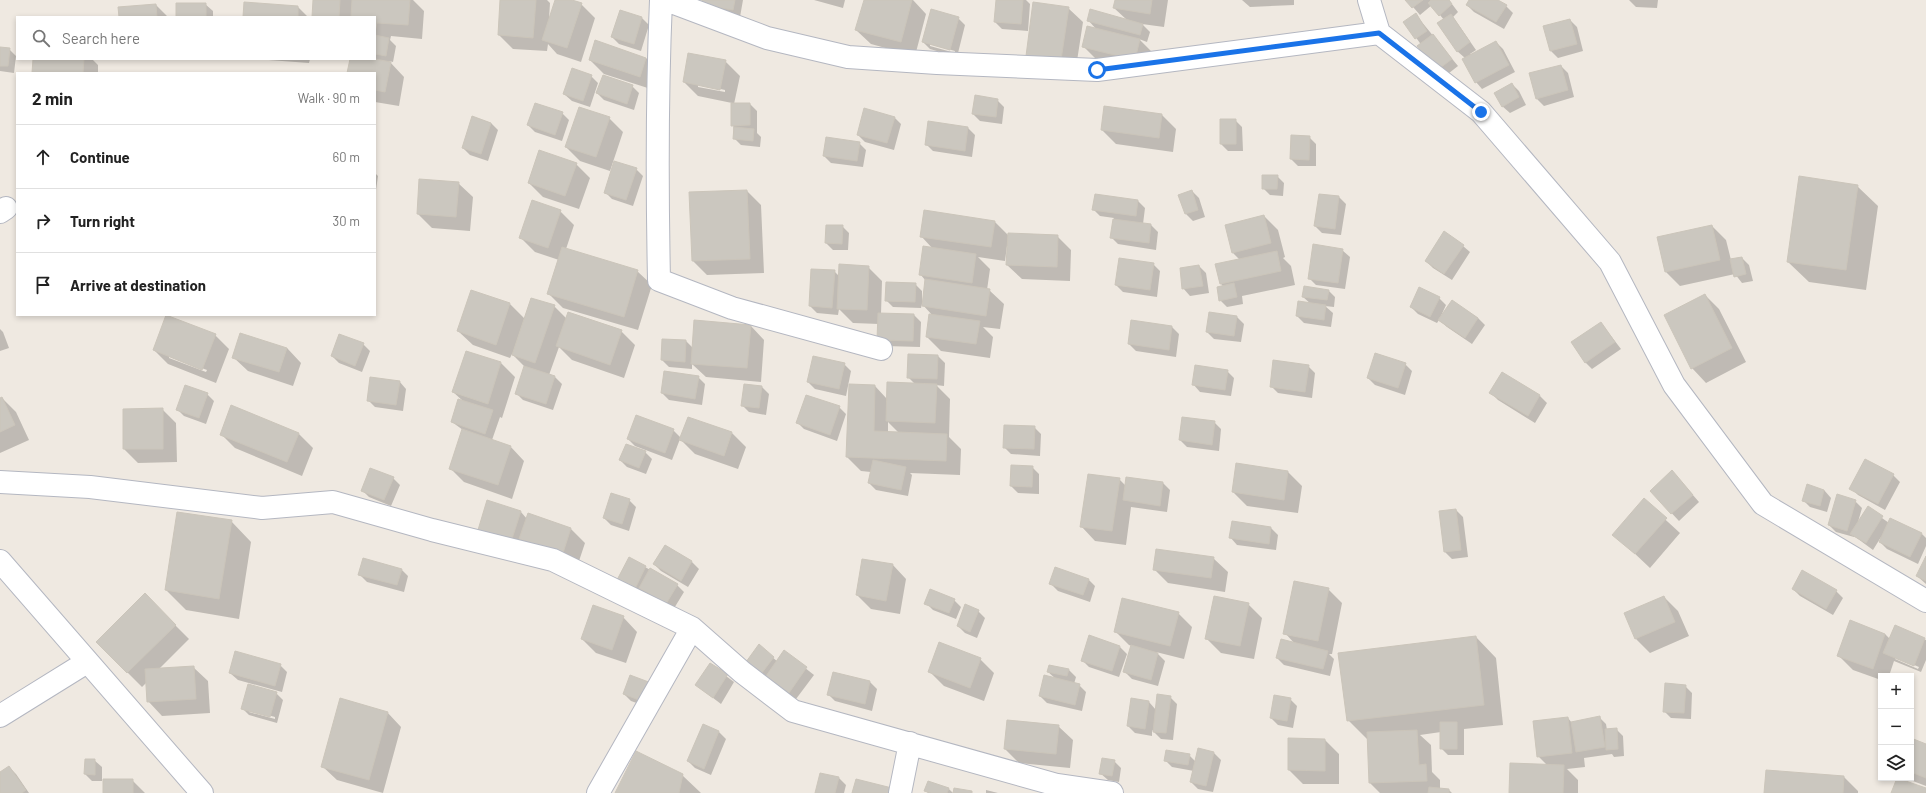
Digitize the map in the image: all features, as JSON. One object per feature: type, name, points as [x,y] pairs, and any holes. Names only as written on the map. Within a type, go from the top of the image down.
[{"type":"street","points":[[661,0],[657,85],[657,170],[660,280],[732,308],[881,349]]},
{"type":"street","points":[[666,0],[767,38],[841,55],[938,63],[1097,70],[1379,33]]},
{"type":"street","points":[[1369,0],[1379,33],[1481,112],[1610,262],[1674,385],[1763,504],[1926,601]]},
{"type":"street","points":[[0,482],[90,487],[262,508],[333,502],[432,530],[553,560],[692,628],[742,672],[793,711],[1057,785],[1112,793]]},
{"type":"street","points":[[0,561],[202,793]]},
{"type":"street","points":[[598,793],[692,628]]},
{"type":"street","points":[[0,716],[87,662]]},
{"type":"street","points":[[900,793],[910,743]]},
{"type":"building","points":[[313,0],[340,0],[339,16],[312,16]]},
{"type":"building","points":[[352,0],[410,0],[408,25],[377,23],[376,28],[376,16],[351,16]]},
{"type":"building","points":[[500,0],[536,0],[533,38],[498,35]]},
{"type":"building","points":[[555,0],[572,0],[582,3],[567,48],[542,40]]},
{"type":"building","points":[[702,0],[735,0],[733,10],[701,5]]},
{"type":"building","points":[[864,0],[912,0],[901,42],[855,30]]},
{"type":"building","points":[[996,0],[1023,0],[1021,24],[994,22]]},
{"type":"building","points":[[1115,0],[1152,0],[1150,14],[1113,8]]},
{"type":"building","points":[[1405,0],[1423,0],[1412,8]]},
{"type":"building","points":[[1431,0],[1449,0],[1452,4],[1439,16],[1428,3]]},
{"type":"building","points":[[1469,0],[1498,0],[1507,5],[1496,22],[1466,5]]},
{"type":"building","points":[[244,2],[298,6],[298,16],[243,16]]},
{"type":"building","points":[[1033,2],[1069,7],[1061,60],[1026,56]]},
{"type":"building","points":[[176,3],[206,3],[206,16],[176,16]]},
{"type":"building","points":[[156,4],[157,16],[119,16],[118,7]]},
{"type":"building","points":[[931,9],[959,17],[950,50],[922,42]]},
{"type":"building","points":[[1090,9],[1143,24],[1140,35],[1087,21]]},
{"type":"building","points":[[620,10],[642,17],[634,44],[611,37]]},
{"type":"building","points":[[1416,13],[1427,31],[1415,39],[1403,22]]},
{"type":"building","points":[[1451,14],[1470,42],[1457,52],[1437,23]]},
{"type":"building","points":[[1570,19],[1577,44],[1550,51],[1543,26]]},
{"type":"building","points":[[1087,26],[1140,39],[1135,60],[1082,47]]},
{"type":"building","points":[[1433,34],[1452,59],[1436,71],[1417,46]]},
{"type":"building","points":[[376,35],[389,38],[386,56],[376,54]]},
{"type":"building","points":[[595,40],[646,58],[640,77],[589,60]]},
{"type":"building","points":[[1496,41],[1509,65],[1475,83],[1462,59]]},
{"type":"building","points":[[0,47],[10,48],[8,66],[0,66]]},
{"type":"building","points":[[688,53],[726,60],[720,90],[683,82]]},
{"type":"building","points":[[376,59],[391,62],[385,92],[376,90],[376,72],[347,72],[350,60]]},
{"type":"building","points":[[33,60],[84,60],[83,72],[32,72]]},
{"type":"building","points":[[1561,65],[1568,90],[1536,99],[1529,73]]},
{"type":"building","points":[[572,68],[592,75],[583,101],[563,94]]},
{"type":"building","points":[[603,75],[633,85],[627,104],[596,93]]},
{"type":"building","points":[[1512,83],[1519,97],[1502,107],[1494,93]]},
{"type":"building","points":[[975,95],[998,99],[996,117],[972,114]]},
{"type":"building","points":[[535,103],[563,112],[555,135],[527,125]]},
{"type":"building","points":[[731,103],[750,103],[750,125],[731,126]]},
{"type":"building","points":[[1104,106],[1162,114],[1159,138],[1101,130]]},
{"type":"building","points":[[579,107],[610,117],[596,157],[565,147]]},
{"type":"building","points":[[864,108],[895,117],[887,143],[857,135]]},
{"type":"building","points":[[472,116],[491,123],[481,154],[462,148]]},
{"type":"building","points":[[1220,119],[1236,119],[1236,144],[1220,144]]},
{"type":"building","points":[[928,121],[968,127],[965,151],[925,145]]},
{"type":"building","points":[[734,127],[754,129],[753,141],[733,139]]},
{"type":"building","points":[[1291,135],[1310,136],[1309,160],[1290,159]]},
{"type":"building","points":[[826,137],[860,142],[857,161],[823,156]]},
{"type":"building","points":[[539,150],[577,163],[565,196],[528,183]]},
{"type":"building","points":[[614,161],[637,168],[626,200],[604,193]]},
{"type":"building","points":[[1262,175],[1278,175],[1277,189],[1262,189]]},
{"type":"building","points":[[1799,176],[1858,185],[1846,270],[1787,262]]},
{"type":"building","points":[[419,179],[459,182],[456,217],[417,214]]},
{"type":"building","points":[[747,190],[750,259],[692,261],[689,192]]},
{"type":"building","points":[[1192,190],[1198,210],[1185,214],[1178,195]]},
{"type":"building","points":[[1095,194],[1138,200],[1136,216],[1092,210]]},
{"type":"building","points":[[1319,194],[1339,196],[1335,229],[1314,226]]},
{"type":"building","points":[[532,200],[561,210],[548,248],[519,238]]},
{"type":"building","points":[[924,210],[995,221],[991,247],[920,237]]},
{"type":"building","points":[[1264,215],[1271,243],[1232,253],[1225,225]]},
{"type":"building","points":[[1113,219],[1151,224],[1149,243],[1110,238]]},
{"type":"building","points":[[826,225],[843,225],[842,244],[825,243]]},
{"type":"building","points":[[1712,225],[1720,260],[1665,272],[1657,237]]},
{"type":"building","points":[[1444,231],[1464,245],[1444,274],[1425,261]]},
{"type":"building","points":[[1008,233],[1058,235],[1057,267],[1006,265]]},
{"type":"building","points":[[1313,244],[1343,249],[1338,283],[1308,279]]},
{"type":"building","points":[[923,246],[976,254],[972,283],[919,275]]},
{"type":"building","points":[[562,247],[638,270],[624,317],[547,294]]},
{"type":"building","points":[[1277,251],[1281,271],[1220,284],[1215,264]]},
{"type":"building","points":[[1742,257],[1746,274],[1734,277],[1730,259]]},
{"type":"building","points":[[1119,258],[1154,263],[1150,290],[1115,285]]},
{"type":"building","points":[[839,264],[869,266],[867,310],[837,309]]},
{"type":"building","points":[[1199,265],[1203,286],[1182,289],[1180,268]]},
{"type":"building","points":[[811,269],[835,270],[832,308],[809,306]]},
{"type":"building","points":[[925,279],[990,289],[986,316],[922,306]]},
{"type":"building","points":[[886,282],[916,283],[915,302],[885,301]]},
{"type":"building","points":[[1234,283],[1237,297],[1219,301],[1217,287]]},
{"type":"building","points":[[1304,286],[1329,290],[1327,300],[1302,297]]},
{"type":"building","points":[[1419,287],[1440,297],[1430,317],[1410,307]]},
{"type":"building","points":[[471,290],[510,303],[496,345],[457,331]]},
{"type":"building","points":[[1705,294],[1732,348],[1691,369],[1664,315]]},
{"type":"building","points":[[531,298],[555,305],[535,363],[512,355]]},
{"type":"building","points":[[1452,300],[1478,318],[1465,338],[1438,320]]},
{"type":"building","points":[[1298,301],[1326,305],[1324,320],[1296,316]]},
{"type":"building","points":[[568,312],[622,330],[610,365],[556,346]]},
{"type":"building","points":[[1209,312],[1237,316],[1234,336],[1206,332]]},
{"type":"building","points":[[878,313],[914,314],[913,341],[877,340]]},
{"type":"building","points":[[929,314],[980,321],[976,344],[926,337]]},
{"type":"building","points":[[166,316],[216,334],[202,370],[153,350]]},
{"type":"building","points":[[694,320],[751,325],[747,368],[691,364]]},
{"type":"building","points":[[1131,320],[1172,326],[1169,350],[1128,344]]},
{"type":"building","points":[[1601,322],[1615,342],[1585,363],[1571,342]]},
{"type":"building","points":[[240,333],[287,348],[279,372],[232,358]]},
{"type":"building","points":[[339,334],[364,343],[355,366],[331,356]]},
{"type":"building","points":[[662,339],[686,340],[685,362],[661,360]]},
{"type":"building","points":[[466,351],[501,362],[488,404],[452,392]]},
{"type":"building","points":[[1375,353],[1406,363],[1398,388],[1367,378]]},
{"type":"building","points":[[908,354],[938,355],[937,379],[907,378]]},
{"type":"building","points":[[813,356],[845,363],[839,389],[807,382]]},
{"type":"building","points":[[1273,360],[1309,365],[1305,392],[1270,387]]},
{"type":"building","points":[[1195,365],[1228,370],[1225,390],[1192,385]]},
{"type":"building","points":[[524,366],[555,376],[546,404],[515,394]]},
{"type":"building","points":[[664,371],[699,376],[695,399],[661,393]]},
{"type":"building","points":[[1502,372],[1540,395],[1528,416],[1489,393]]},
{"type":"building","points":[[370,377],[400,381],[396,405],[367,401]]},
{"type":"building","points":[[887,382],[937,384],[935,423],[886,421]]},
{"type":"building","points":[[744,384],[762,386],[759,408],[741,406]]},
{"type":"building","points":[[849,384],[875,385],[874,431],[947,434],[946,461],[846,457]]},
{"type":"building","points":[[185,385],[208,393],[199,418],[176,410]]},
{"type":"building","points":[[806,395],[840,406],[830,435],[796,423]]},
{"type":"building","points":[[2,397],[15,425],[0,432],[0,398]]},
{"type":"building","points":[[458,399],[493,410],[485,434],[451,422]]},
{"type":"building","points":[[231,405],[299,433],[287,462],[220,435]]},
{"type":"building","points":[[163,408],[163,449],[123,449],[123,409]]},
{"type":"building","points":[[636,415],[674,429],[665,453],[627,439]]},
{"type":"building","points":[[688,417],[732,432],[724,456],[679,440]]},
{"type":"building","points":[[1182,417],[1215,421],[1212,445],[1179,440]]},
{"type":"building","points":[[1004,425],[1035,426],[1034,449],[1003,448]]},
{"type":"building","points":[[462,429],[511,446],[498,485],[449,469]]},
{"type":"building","points":[[626,444],[646,451],[639,468],[619,460]]},
{"type":"building","points":[[1865,459],[1894,474],[1878,504],[1849,489]]},
{"type":"building","points":[[873,460],[906,467],[901,490],[868,483]]},
{"type":"building","points":[[1236,463],[1288,471],[1284,500],[1232,492]]},
{"type":"building","points":[[1011,465],[1033,466],[1032,487],[1010,486]]},
{"type":"building","points":[[370,468],[394,477],[384,500],[361,491]]},
{"type":"building","points":[[1672,470],[1693,495],[1671,514],[1650,491]]},
{"type":"building","points":[[1088,474],[1120,478],[1112,531],[1080,527]]},
{"type":"building","points":[[1126,477],[1163,482],[1160,506],[1123,500]]},
{"type":"building","points":[[1807,484],[1824,490],[1820,506],[1802,501]]},
{"type":"building","points":[[611,493],[630,499],[622,524],[603,518]]},
{"type":"building","points":[[1837,494],[1856,500],[1847,531],[1828,525]]},
{"type":"building","points":[[1644,498],[1667,518],[1635,554],[1612,535]]},
{"type":"building","points":[[487,500],[521,511],[511,542],[478,530]]},
{"type":"building","points":[[1868,506],[1883,516],[1866,543],[1850,534]]},
{"type":"building","points":[[1456,509],[1461,550],[1444,552],[1439,511]]},
{"type":"building","points":[[177,512],[232,520],[219,599],[165,590]]},
{"type":"building","points":[[528,513],[571,528],[563,553],[519,539]]},
{"type":"building","points":[[1890,518],[1922,533],[1910,557],[1879,542]]},
{"type":"building","points":[[1232,521],[1271,527],[1269,544],[1229,538]]},
{"type":"building","points":[[665,545],[692,561],[681,581],[653,564]]},
{"type":"building","points":[[1156,549],[1214,557],[1211,578],[1153,570]]},
{"type":"building","points":[[1926,556],[1926,581],[1916,576]]},
{"type":"building","points":[[629,557],[646,566],[635,589],[617,580]]},
{"type":"building","points":[[363,558],[402,569],[397,585],[358,575]]},
{"type":"building","points":[[862,559],[893,564],[886,601],[856,595]]},
{"type":"building","points":[[1055,567],[1089,579],[1083,595],[1049,584]]},
{"type":"building","points":[[650,568],[678,584],[666,604],[639,588]]},
{"type":"building","points":[[1802,570],[1837,590],[1826,609],[1792,589]]},
{"type":"building","points":[[1294,581],[1329,588],[1318,641],[1283,634]]},
{"type":"building","points":[[930,589],[955,599],[949,613],[924,604]]},
{"type":"building","points":[[145,593],[176,625],[127,673],[96,642]]},
{"type":"building","points":[[1214,596],[1249,603],[1240,646],[1205,639]]},
{"type":"building","points":[[1664,596],[1675,622],[1635,639],[1624,613]]},
{"type":"building","points":[[1122,598],[1179,612],[1170,646],[1114,632]]},
{"type":"building","points":[[965,604],[979,610],[970,632],[957,626]]},
{"type":"building","points":[[593,605],[624,616],[612,650],[581,639]]},
{"type":"building","points":[[1850,620],[1885,634],[1873,669],[1837,656]]},
{"type":"building","points":[[1895,625],[1925,638],[1914,666],[1883,653]]},
{"type":"building","points":[[1089,635],[1120,646],[1112,671],[1081,661]]},
{"type":"building","points":[[1476,636],[1484,705],[1347,721],[1338,653]]},
{"type":"building","points":[[1281,639],[1328,651],[1323,669],[1276,658]]},
{"type":"building","points":[[939,642],[981,658],[970,688],[928,672]]},
{"type":"building","points":[[759,644],[774,657],[761,674],[746,662]]},
{"type":"building","points":[[1131,645],[1158,653],[1151,680],[1123,672]]},
{"type":"building","points":[[784,650],[807,667],[789,693],[766,676]]},
{"type":"building","points":[[235,651],[281,664],[275,686],[229,673]]},
{"type":"building","points":[[710,663],[728,674],[713,698],[695,685]]},
{"type":"building","points":[[1049,665],[1069,669],[1067,676],[1047,672]]},
{"type":"building","points":[[194,666],[196,699],[147,702],[145,669]]},
{"type":"building","points":[[833,672],[870,681],[865,704],[827,695]]},
{"type":"building","points":[[630,675],[654,684],[647,703],[623,694]]},
{"type":"building","points":[[1044,675],[1080,684],[1075,705],[1039,696]]},
{"type":"building","points":[[1665,683],[1686,685],[1684,713],[1663,712]]},
{"type":"building","points":[[248,684],[277,692],[270,717],[241,709]]},
{"type":"building","points":[[1157,694],[1171,696],[1166,733],[1153,732]]},
{"type":"building","points":[[1274,695],[1291,698],[1287,721],[1270,718]]},
{"type":"building","points":[[340,698],[388,712],[369,780],[321,767]]},
{"type":"building","points":[[1131,698],[1149,701],[1145,729],[1127,726]]},
{"type":"building","points":[[1600,716],[1605,747],[1576,752],[1571,722]]},
{"type":"building","points":[[1568,717],[1572,753],[1537,757],[1533,721]]},
{"type":"building","points":[[1007,720],[1059,725],[1056,754],[1004,749]]},
{"type":"building","points":[[1440,722],[1457,722],[1457,749],[1440,749]]},
{"type":"building","points":[[703,724],[719,731],[704,769],[687,761]]},
{"type":"building","points":[[1617,728],[1618,749],[1606,750],[1605,729]]},
{"type":"building","points":[[1417,730],[1419,765],[1426,764],[1427,781],[1369,783],[1367,732]]},
{"type":"building","points":[[1288,738],[1325,739],[1325,771],[1288,770]]},
{"type":"building","points":[[1914,739],[1926,744],[1926,778],[1914,773]]},
{"type":"building","points":[[1198,748],[1214,752],[1206,786],[1190,782]]},
{"type":"building","points":[[1166,750],[1190,754],[1188,765],[1164,761]]},
{"type":"building","points":[[636,751],[683,774],[679,793],[615,793]]},
{"type":"building","points":[[1102,758],[1115,760],[1112,776],[1099,774]]},
{"type":"building","points":[[85,759],[95,759],[95,775],[84,774]]},
{"type":"building","points":[[1510,763],[1564,765],[1563,793],[1509,793]]},
{"type":"building","points":[[9,766],[26,790],[22,793],[0,793],[0,772]]},
{"type":"building","points":[[1766,770],[1844,776],[1843,793],[1764,793]]},
{"type":"building","points":[[820,773],[839,777],[835,793],[815,793]]},
{"type":"building","points":[[103,779],[133,779],[133,793],[103,793]]},
{"type":"building","points":[[856,779],[892,788],[891,793],[852,793]]},
{"type":"building","points":[[928,781],[949,788],[947,793],[931,793],[924,791]]},
{"type":"building","points":[[1896,781],[1906,781],[1926,788],[1926,793],[1891,793]]},
{"type":"building","points":[[1429,787],[1449,789],[1449,793],[1428,793]]},
{"type":"building","points":[[954,788],[972,791],[972,793],[953,793]]},
{"type":"route","points":[[1097,70],[1379,33],[1481,112]]}]
